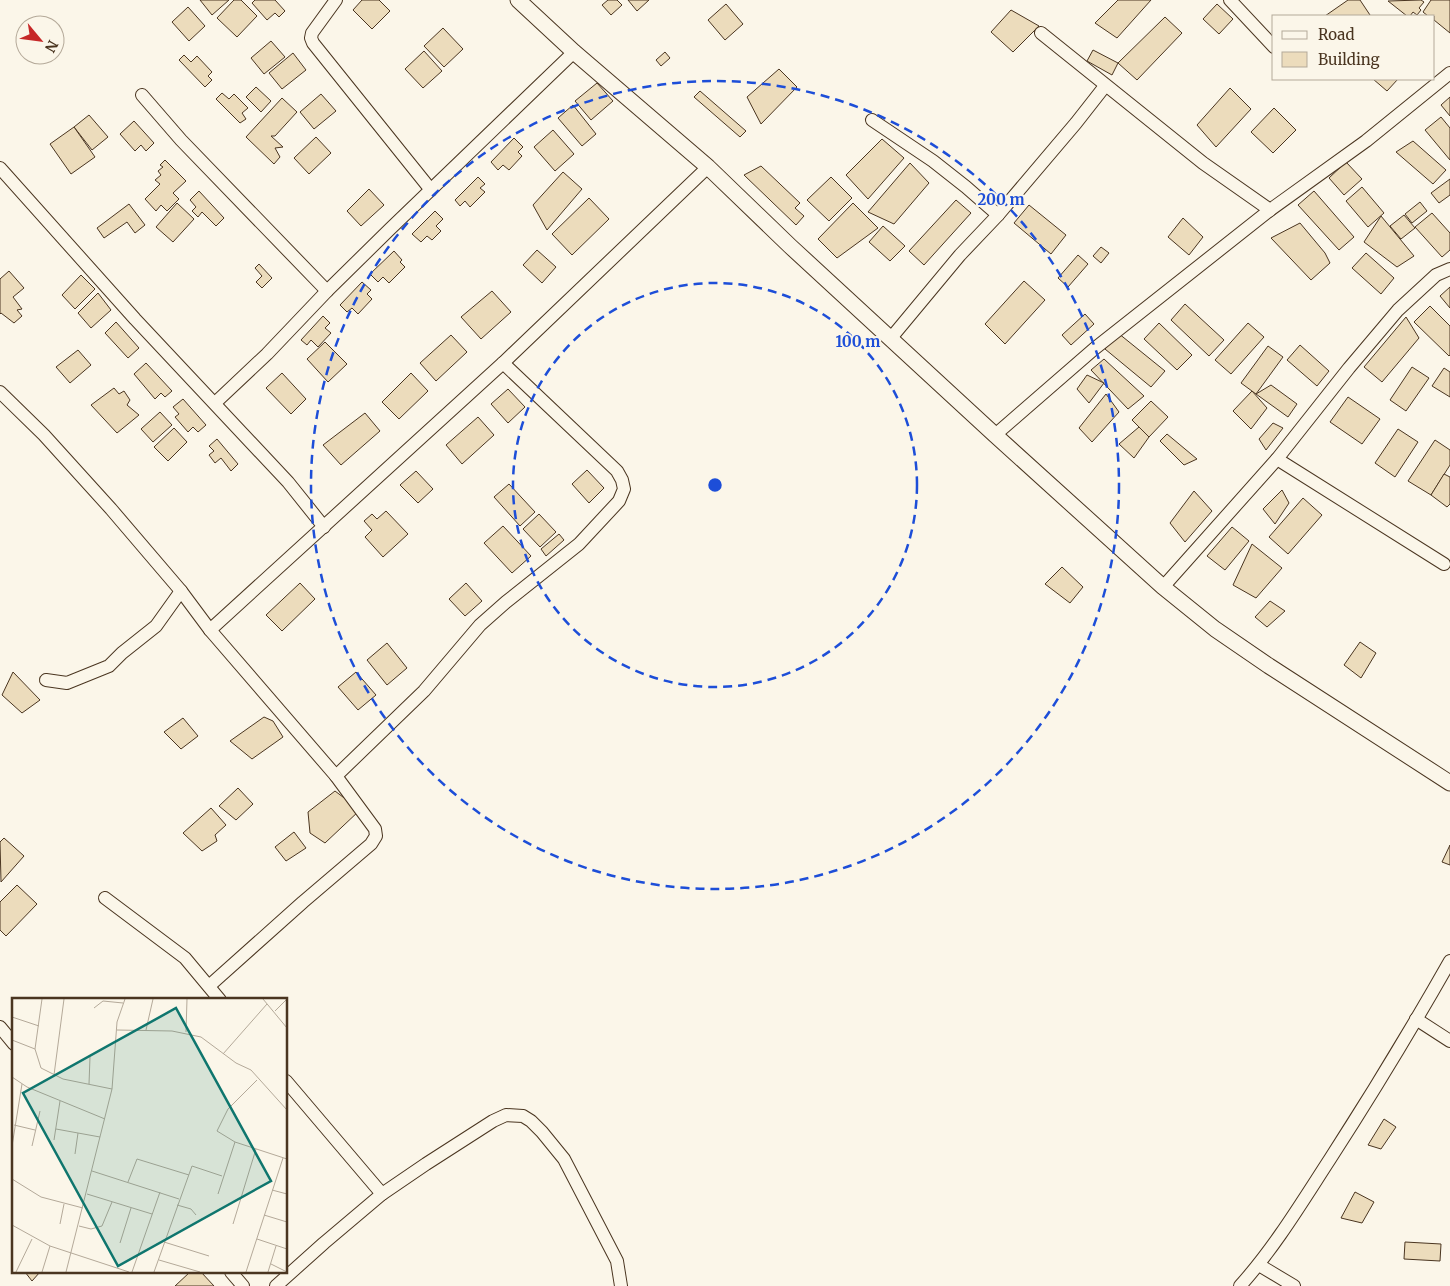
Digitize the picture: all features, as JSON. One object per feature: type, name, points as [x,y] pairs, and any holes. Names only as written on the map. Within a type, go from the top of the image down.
[{"type":"street","points":[[336,0],[312,33],[313,43],[431,190]]},
{"type":"street","points":[[518,0],[574,52],[708,167],[790,246],[1163,587],[1215,629],[1269,666],[1450,783]]},
{"type":"street","points":[[1230,0],[1272,45]]},
{"type":"street","points":[[1041,34],[1203,163],[1270,210]]},
{"type":"street","points":[[215,403],[267,354],[327,291],[574,52]]},
{"type":"street","points":[[995,435],[1094,349],[1270,210],[1366,141],[1450,73]]},
{"type":"street","points":[[891,338],[960,255],[998,215],[1105,86]]},
{"type":"street","points":[[142,95],[199,158],[327,291]]},
{"type":"street","points":[[872,120],[934,161],[998,215]]},
{"type":"street","points":[[210,630],[503,363],[708,167]]},
{"type":"street","points":[[0,168],[135,319],[288,482],[324,527]]},
{"type":"street","points":[[1163,587],[1277,459],[1398,310],[1436,275],[1450,269]]},
{"type":"street","points":[[336,776],[424,691],[480,625],[579,544],[619,501],[624,489],[617,471],[503,363]]},
{"type":"street","points":[[0,392],[44,435],[112,509],[181,591],[210,630],[336,776],[375,830],[376,836],[371,844],[209,986]]},
{"type":"street","points":[[1277,459],[1444,564]]},
{"type":"street","points":[[46,680],[67,683],[109,666],[156,626],[181,591]]},
{"type":"street","points":[[106,898],[185,958],[218,998]]},
{"type":"street","points":[[1240,1286],[1260,1264],[1338,1146],[1450,961]]},
{"type":"street","points":[[1416,1019],[1450,1041]]},
{"type":"street","points":[[0,1027],[12,1042]]},
{"type":"street","points":[[288,1082],[382,1194]]},
{"type":"street","points":[[276,1286],[382,1194],[493,1121],[506,1115],[523,1116],[531,1121],[564,1159],[617,1262],[620,1286]]},
{"type":"street","points":[[1260,1264],[1294,1286]]},
{"type":"street","points":[[233,1274],[243,1286]]},
{"type":"building","points":[[200,0],[229,0],[212,15]]},
{"type":"building","points":[[234,0],[241,0],[257,16],[237,37],[217,18]]},
{"type":"building","points":[[255,0],[275,0],[285,11],[279,17],[275,13],[267,20],[252,3]]},
{"type":"building","points":[[362,0],[379,0],[390,11],[372,29],[353,10]]},
{"type":"building","points":[[608,0],[617,0],[622,5],[611,15],[602,5]]},
{"type":"building","points":[[628,0],[649,0],[637,11]]},
{"type":"building","points":[[1118,0],[1151,0],[1117,38],[1095,23]]},
{"type":"building","points":[[1348,0],[1360,0],[1370,15],[1326,15]]},
{"type":"building","points":[[1421,0],[1424,2],[1419,8],[1421,10],[1417,15],[1413,12],[1411,15],[1406,15],[1388,1]]},
{"type":"building","points":[[1431,0],[1450,0],[1450,33],[1435,21],[1435,15],[1427,15],[1423,12]]},
{"type":"building","points":[[726,4],[743,24],[725,40],[708,20]]},
{"type":"building","points":[[1217,4],[1233,19],[1219,34],[1203,19]]},
{"type":"building","points":[[188,7],[205,26],[189,41],[172,22]]},
{"type":"building","points":[[1011,10],[1039,26],[1013,52],[991,32]]},
{"type":"building","points":[[1165,17],[1182,33],[1137,80],[1118,63]]},
{"type":"building","points":[[443,28],[463,49],[444,67],[424,46]]},
{"type":"building","points":[[271,41],[285,57],[264,74],[251,58]]},
{"type":"building","points":[[1093,50],[1118,63],[1112,75],[1087,61]]},
{"type":"building","points":[[424,51],[442,71],[423,88],[405,69]]},
{"type":"building","points":[[665,52],[670,58],[661,66],[656,60]]},
{"type":"building","points":[[293,53],[306,70],[282,89],[269,73]]},
{"type":"building","points":[[184,55],[191,62],[197,56],[212,72],[208,76],[212,80],[205,87],[179,60]]},
{"type":"building","points":[[779,69],[797,87],[761,124],[747,97]]},
{"type":"building","points":[[1374,80],[1397,80],[1387,91]]},
{"type":"building","points":[[597,83],[613,101],[591,120],[575,101]]},
{"type":"building","points":[[256,87],[271,101],[261,112],[246,97]]},
{"type":"building","points":[[1230,88],[1251,109],[1216,147],[1197,125]]},
{"type":"building","points":[[700,91],[746,131],[740,137],[694,97]]},
{"type":"building","points":[[222,93],[229,99],[234,94],[248,108],[242,113],[246,119],[240,123],[216,99]]},
{"type":"building","points":[[321,94],[336,111],[314,129],[300,112]]},
{"type":"building","points":[[1450,97],[1450,116],[1441,105]]},
{"type":"building","points":[[282,98],[297,112],[275,136],[271,136],[283,147],[275,148],[280,157],[274,164],[246,137]]},
{"type":"building","points":[[573,105],[596,134],[582,146],[558,118]]},
{"type":"building","points":[[1274,108],[1296,130],[1273,153],[1251,132]]},
{"type":"building","points":[[89,115],[108,137],[92,150],[74,127]]},
{"type":"building","points":[[1441,117],[1450,128],[1450,160],[1425,130]]},
{"type":"building","points":[[134,121],[154,143],[146,151],[141,145],[135,151],[120,134]]},
{"type":"building","points":[[74,127],[95,157],[71,174],[50,144]]},
{"type":"building","points":[[553,130],[574,154],[555,171],[534,147]]},
{"type":"building","points":[[316,137],[331,153],[309,174],[294,158]]},
{"type":"building","points":[[514,138],[523,147],[518,152],[522,156],[509,170],[503,165],[498,170],[491,162]]},
{"type":"building","points":[[882,139],[904,158],[868,199],[846,175]]},
{"type":"building","points":[[1413,141],[1446,170],[1433,184],[1396,152]]},
{"type":"building","points":[[165,160],[186,181],[173,193],[179,199],[167,211],[161,205],[156,211],[145,199],[160,184],[155,180],[161,175],[158,171],[163,167],[160,165]]},
{"type":"building","points":[[1346,162],[1362,179],[1344,195],[1329,178]]},
{"type":"building","points":[[910,163],[929,183],[894,224],[868,212]]},
{"type":"building","points":[[761,166],[800,203],[795,208],[804,216],[796,225],[744,175]]},
{"type":"building","points":[[563,172],[582,189],[547,230],[533,205]]},
{"type":"building","points":[[478,177],[485,184],[480,188],[485,192],[470,207],[465,201],[460,206],[455,200]]},
{"type":"building","points":[[831,177],[852,198],[829,221],[807,200]]},
{"type":"building","points":[[1450,179],[1450,195],[1439,203],[1431,193]]},
{"type":"building","points":[[1362,187],[1384,213],[1368,227],[1346,201]]},
{"type":"building","points":[[369,189],[384,205],[361,226],[347,211]]},
{"type":"building","points":[[199,191],[224,218],[216,226],[202,212],[198,217],[192,211],[196,207],[190,200]]},
{"type":"building","points":[[1314,191],[1354,237],[1339,250],[1298,205]]},
{"type":"building","points":[[589,198],[609,219],[572,255],[552,234]]},
{"type":"building","points":[[956,200],[971,213],[924,265],[909,251]]},
{"type":"building","points":[[1420,202],[1427,211],[1412,223],[1405,214]]},
{"type":"building","points":[[177,203],[194,219],[173,242],[156,227]]},
{"type":"building","points":[[853,203],[878,228],[837,258],[818,239]]},
{"type":"building","points":[[129,204],[145,225],[135,233],[127,222],[104,238],[97,228]]},
{"type":"building","points":[[1029,205],[1066,235],[1051,254],[1014,223]]},
{"type":"building","points":[[435,211],[443,219],[436,226],[441,231],[432,240],[427,236],[421,242],[412,234]]},
{"type":"building","points":[[1432,213],[1450,233],[1450,250],[1442,257],[1415,227]]},
{"type":"building","points":[[1404,215],[1415,228],[1401,239],[1390,226]]},
{"type":"building","points":[[1381,216],[1414,256],[1397,267],[1364,242]]},
{"type":"building","points":[[1183,218],[1203,237],[1189,255],[1168,237]]},
{"type":"building","points":[[1300,223],[1325,253],[1330,263],[1311,280],[1271,238]]},
{"type":"building","points":[[883,226],[905,246],[890,261],[869,242]]},
{"type":"building","points":[[1101,247],[1109,253],[1101,263],[1093,256]]},
{"type":"building","points":[[537,250],[556,267],[542,283],[523,265]]},
{"type":"building","points":[[394,251],[405,267],[389,283],[383,277],[378,282],[370,274]]},
{"type":"building","points":[[1366,253],[1394,278],[1381,294],[1352,268]]},
{"type":"building","points":[[1078,255],[1088,264],[1068,287],[1058,278]]},
{"type":"building","points":[[259,264],[272,278],[262,288],[256,282],[262,276],[255,268]]},
{"type":"building","points":[[9,271],[24,288],[13,297],[22,309],[17,310],[22,316],[14,323],[0,314],[0,279]]},
{"type":"building","points":[[81,275],[95,289],[75,309],[62,295]]},
{"type":"building","points":[[1024,281],[1045,300],[1005,344],[985,324]]},
{"type":"building","points":[[362,282],[371,290],[367,294],[372,299],[358,314],[352,308],[347,312],[340,305]]},
{"type":"building","points":[[1450,287],[1450,308],[1440,296]]},
{"type":"building","points":[[492,291],[511,312],[481,339],[461,317]]},
{"type":"building","points":[[98,293],[111,310],[91,328],[78,313]]},
{"type":"building","points":[[1185,304],[1224,340],[1209,356],[1171,320]]},
{"type":"building","points":[[1430,306],[1450,326],[1449,356],[1414,322]]},
{"type":"building","points":[[1085,314],[1094,324],[1071,345],[1062,335]]},
{"type":"building","points":[[323,316],[330,323],[325,328],[331,333],[318,347],[311,340],[307,345],[301,340]]},
{"type":"building","points":[[1406,317],[1419,338],[1382,382],[1364,367]]},
{"type":"building","points":[[116,322],[139,348],[128,358],[105,333]]},
{"type":"building","points":[[1159,323],[1192,355],[1177,370],[1144,339]]},
{"type":"building","points":[[1248,323],[1264,337],[1231,374],[1215,360]]},
{"type":"building","points":[[1118,333],[1165,371],[1151,387],[1105,349]]},
{"type":"building","points":[[451,335],[467,352],[436,381],[420,363]]},
{"type":"building","points":[[325,342],[347,364],[328,382],[307,359]]},
{"type":"building","points":[[1300,345],[1329,371],[1317,386],[1287,360]]},
{"type":"building","points":[[1268,346],[1283,357],[1256,394],[1241,383]]},
{"type":"building","points":[[78,350],[91,365],[70,383],[56,367]]},
{"type":"building","points":[[1104,359],[1144,396],[1128,409],[1091,370]]},
{"type":"building","points":[[146,363],[172,391],[165,397],[161,393],[155,399],[134,374]]},
{"type":"building","points":[[1412,367],[1429,378],[1406,411],[1390,400]]},
{"type":"building","points":[[1444,368],[1450,372],[1450,397],[1432,386]]},
{"type":"building","points":[[282,373],[306,399],[291,414],[266,388]]},
{"type":"building","points":[[411,373],[428,391],[399,419],[382,402]]},
{"type":"building","points":[[1087,375],[1104,383],[1089,403],[1077,389]]},
{"type":"building","points":[[1271,385],[1297,404],[1288,417],[1256,394]]},
{"type":"building","points":[[114,388],[119,394],[124,391],[130,400],[127,405],[139,415],[117,433],[91,405]]},
{"type":"building","points":[[508,389],[525,407],[508,423],[491,404]]},
{"type":"building","points":[[1252,391],[1267,408],[1251,429],[1233,411]]},
{"type":"building","points":[[1106,394],[1119,412],[1092,442],[1079,428]]},
{"type":"building","points":[[1348,397],[1380,419],[1362,444],[1330,422]]},
{"type":"building","points":[[183,399],[206,425],[198,432],[193,427],[188,432],[175,417],[179,414],[173,407]]},
{"type":"building","points":[[1151,401],[1168,417],[1149,437],[1132,420]]},
{"type":"building","points":[[160,412],[172,425],[153,442],[141,429]]},
{"type":"building","points":[[365,413],[380,431],[341,465],[323,445]]},
{"type":"building","points":[[478,417],[494,435],[462,464],[446,445]]},
{"type":"building","points":[[1273,423],[1283,428],[1266,450],[1259,439]]},
{"type":"building","points":[[1139,427],[1149,437],[1134,458],[1119,444]]},
{"type":"building","points":[[174,428],[187,442],[168,461],[154,447]]},
{"type":"building","points":[[1398,429],[1418,442],[1395,477],[1375,463]]},
{"type":"building","points":[[1167,434],[1197,459],[1184,465],[1160,441]]},
{"type":"building","points":[[217,439],[238,464],[231,471],[221,458],[215,463],[209,455],[214,451],[209,446]]},
{"type":"building","points":[[1435,440],[1450,450],[1450,465],[1431,495],[1408,481]]},
{"type":"building","points":[[587,470],[604,488],[589,503],[572,484]]},
{"type":"building","points":[[416,471],[433,489],[418,503],[400,485]]},
{"type":"building","points":[[1444,474],[1450,477],[1450,504],[1447,507],[1431,495]]},
{"type":"building","points":[[509,484],[535,512],[520,526],[494,497]]},
{"type":"building","points":[[1282,490],[1289,503],[1275,524],[1263,509]]},
{"type":"building","points":[[1194,491],[1212,511],[1185,542],[1170,523]]},
{"type":"building","points":[[1303,498],[1322,515],[1288,554],[1269,537]]},
{"type":"building","points":[[386,511],[408,534],[383,557],[365,537],[372,530],[364,521],[372,514],[377,519]]},
{"type":"building","points":[[539,514],[556,532],[540,547],[523,529]]},
{"type":"building","points":[[503,526],[531,556],[512,573],[484,543]]},
{"type":"building","points":[[1232,527],[1249,541],[1225,570],[1207,556]]},
{"type":"building","points":[[559,534],[564,540],[546,556],[541,549]]},
{"type":"building","points":[[1252,544],[1282,568],[1256,598],[1233,585]]},
{"type":"building","points":[[1062,567],[1083,587],[1070,603],[1045,584]]},
{"type":"building","points":[[300,583],[315,599],[282,631],[266,615]]},
{"type":"building","points":[[466,583],[482,601],[465,616],[449,599]]},
{"type":"building","points":[[1270,601],[1285,611],[1267,627],[1255,617]]},
{"type":"building","points":[[1360,642],[1376,653],[1361,678],[1344,665]]},
{"type":"building","points":[[387,643],[407,668],[387,685],[367,660]]},
{"type":"building","points":[[13,672],[40,700],[22,713],[2,695]]},
{"type":"building","points":[[356,672],[376,695],[358,710],[338,687]]},
{"type":"building","points":[[264,717],[273,721],[283,737],[252,759],[230,741]]},
{"type":"building","points":[[183,718],[198,736],[181,749],[164,732]]},
{"type":"building","points":[[238,788],[253,804],[236,820],[219,806]]},
{"type":"building","points":[[335,791],[360,810],[325,843],[310,833],[308,812]]},
{"type":"building","points":[[211,808],[226,825],[215,835],[217,841],[202,851],[183,833]]},
{"type":"building","points":[[294,832],[306,848],[286,861],[275,847]]},
{"type":"building","points":[[4,838],[24,856],[1,882],[0,842]]},
{"type":"building","points":[[1450,845],[1450,865],[1442,862]]},
{"type":"building","points":[[17,885],[37,904],[6,936],[0,930],[0,902]]},
{"type":"building","points":[[1384,1119],[1396,1127],[1381,1149],[1368,1145]]},
{"type":"building","points":[[1355,1192],[1374,1202],[1362,1223],[1341,1218]]},
{"type":"building","points":[[1405,1242],[1441,1244],[1440,1261],[1404,1259]]},
{"type":"building","points":[[27,1274],[38,1274],[32,1281]]},
{"type":"building","points":[[188,1274],[203,1274],[214,1286],[175,1286]]}]
